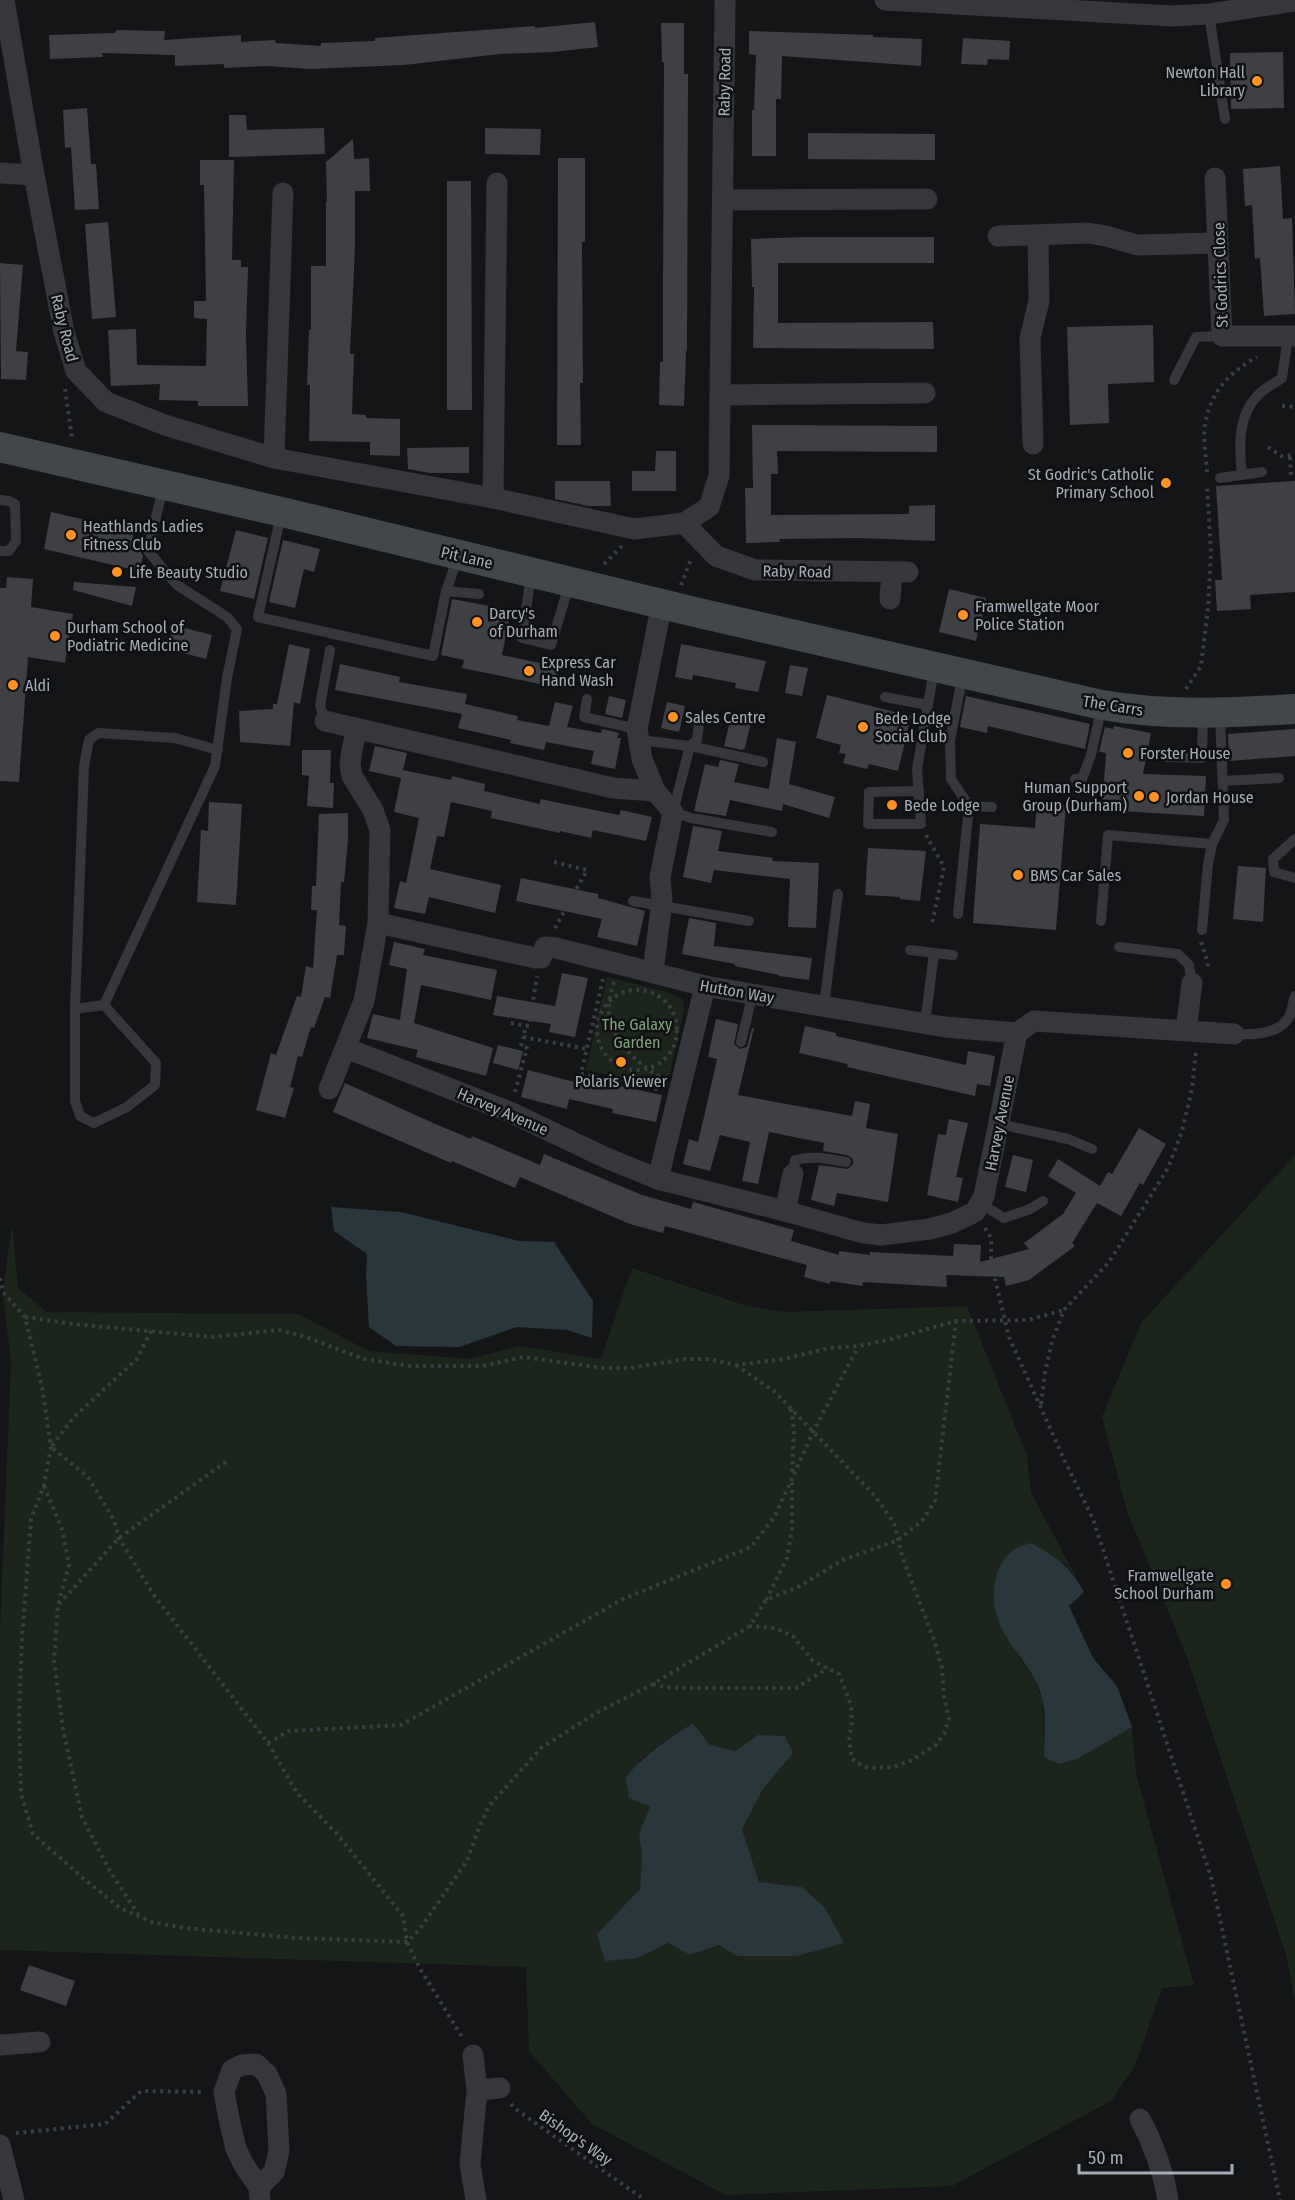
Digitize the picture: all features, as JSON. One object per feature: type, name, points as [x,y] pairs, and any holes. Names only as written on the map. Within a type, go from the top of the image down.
[{"type":"street","name":"Raby Road","points":[[4,0],[64,332],[76,371],[106,402],[165,425],[274,458],[493,498],[634,529],[684,523],[709,507],[719,476],[725,0]]},
{"type":"street","points":[[895,0],[1009,3],[1172,16],[1209,14],[1295,1]]},
{"type":"street","points":[[0,173],[34,175]]},
{"type":"street","name":"St Godrics Close","points":[[1215,178],[1222,336],[1290,342]]},
{"type":"street","points":[[493,498],[497,183]]},
{"type":"street","points":[[274,458],[283,193]]},
{"type":"street","points":[[723,200],[927,200]]},
{"type":"street","points":[[998,236],[1088,234],[1106,236],[1137,245],[1218,243]]},
{"type":"street","points":[[1033,444],[1030,338],[1039,301],[1038,235]]},
{"type":"street","points":[[721,395],[925,393]]},
{"type":"street","name":"Pit Lane","points":[[0,447],[949,671]]},
{"type":"street","name":"Raby Road","points":[[684,523],[716,556],[755,570],[900,573],[891,599]]},
{"type":"street","points":[[378,923],[535,958],[543,952],[593,956],[653,972],[661,907],[660,877],[673,812],[655,791],[642,759],[638,734],[669,605]]},
{"type":"street","name":"The Carrs","points":[[949,671],[1128,710],[1200,713],[1295,709]]},
{"type":"street","points":[[325,721],[613,788],[655,791]]},
{"type":"street","points":[[329,1089],[364,1001],[378,923],[380,831],[373,810],[352,776],[350,765],[357,729]]},
{"type":"street","name":"Hutton Way","points":[[653,972],[705,986],[925,1024],[1017,1033],[1034,1021],[1234,1034]]},
{"type":"street","points":[[1192,1030],[1199,979]]},
{"type":"street","points":[[658,1179],[705,986]]},
{"type":"street","name":"Harvey Avenue","points":[[346,1048],[510,1112],[604,1157],[658,1179],[785,1210],[863,1233],[881,1235],[930,1229],[952,1223],[977,1207],[984,1196],[1017,1033]]},
{"type":"street","points":[[785,1210],[792,1174]]},
{"type":"street","points":[[0,2044],[40,2042]]},
{"type":"street","points":[[473,2055],[477,2090],[470,2164],[476,2200]]},
{"type":"street","points":[[256,2064],[267,2074],[276,2094],[279,2151],[274,2172],[260,2193],[236,2149],[224,2092],[232,2070],[242,2065],[256,2064]]},
{"type":"street","points":[[477,2090],[500,2088]]},
{"type":"street","points":[[1140,2119],[1153,2144],[1164,2176],[1168,2200]]},
{"type":"street","points":[[6,2139],[14,2200]]},
{"type":"lane","points":[[1209,14],[1225,119]]},
{"type":"lane","points":[[1174,380],[1196,338],[1222,336]]},
{"type":"lane","points":[[1242,474],[1240,446],[1243,415],[1259,394],[1282,378],[1290,342]]},
{"type":"lane","points":[[1220,478],[1262,472]]},
{"type":"lane","points":[[105,1005],[215,765],[227,678],[237,629],[227,617],[177,585],[148,551],[164,484]]},
{"type":"lane","points":[[0,500],[15,504],[16,541],[9,551],[0,550]]},
{"type":"lane","points":[[282,512],[258,617],[433,656],[446,591],[458,555]]},
{"type":"lane","points":[[531,572],[522,638],[551,645],[576,583]]},
{"type":"lane","points":[[446,591],[479,594]]},
{"type":"lane","points":[[325,721],[320,706],[330,650]]},
{"type":"lane","points":[[919,791],[869,792],[868,824],[921,824],[919,791],[917,769],[928,705],[949,671]]},
{"type":"lane","points":[[949,671],[951,778],[969,806],[958,914]]},
{"type":"lane","points":[[885,697],[928,705]]},
{"type":"lane","points":[[587,699],[584,717],[638,734],[763,762]]},
{"type":"lane","points":[[1075,779],[1082,779],[1102,705]]},
{"type":"lane","points":[[1166,757],[1202,758],[1200,713]]},
{"type":"lane","points":[[1200,713],[1223,781],[1224,820],[1212,844],[1202,930]]},
{"type":"lane","points":[[699,723],[697,740],[690,746],[673,812],[691,818],[772,832]]},
{"type":"lane","points":[[105,1005],[156,1063],[155,1086],[127,1107],[94,1123],[80,1116],[75,1101],[75,1009],[84,766],[89,741],[98,733],[175,738],[218,750]]},
{"type":"lane","points":[[1223,781],[1279,778]]},
{"type":"lane","points":[[969,806],[992,807]]},
{"type":"lane","points":[[1101,921],[1108,835],[1212,844]]},
{"type":"lane","points":[[1295,839],[1274,859],[1274,872],[1295,878]]},
{"type":"lane","points":[[824,1006],[838,894]]},
{"type":"lane","points":[[633,901],[748,921]]},
{"type":"lane","points":[[1119,947],[1178,954],[1199,979]]},
{"type":"lane","points":[[910,950],[953,955]]},
{"type":"lane","points":[[925,1024],[934,953]]},
{"type":"lane","points":[[741,1042],[753,993]]},
{"type":"lane","points":[[1234,1034],[1258,1035],[1276,1028],[1289,1017],[1295,996]]},
{"type":"lane","points":[[75,1009],[105,1005]]},
{"type":"lane","points":[[999,1124],[1068,1139],[1092,1149]]},
{"type":"lane","points":[[792,1174],[795,1160],[806,1157],[814,1156],[846,1162]]},
{"type":"lane","points":[[977,1207],[1004,1218],[1030,1209],[1043,1201]]},
{"type":"path","points":[[1200,713],[1189,683],[1201,666],[1208,608],[1211,553],[1205,421],[1217,389],[1234,371],[1290,342]]},
{"type":"path","points":[[75,464],[65,386],[76,371]]},
{"type":"path","points":[[1282,406],[1295,407]]},
{"type":"path","points":[[1268,447],[1281,456],[1292,456],[1291,475]]},
{"type":"path","points":[[576,583],[606,562],[634,529]]},
{"type":"path","points":[[669,605],[679,590],[699,538]]},
{"type":"path","points":[[921,824],[944,867],[932,924]]},
{"type":"path","points":[[512,1023],[529,1026],[543,952],[587,870],[555,862]]},
{"type":"path","points":[[1199,979],[1208,963],[1200,944],[1202,930]]},
{"type":"path","points":[[593,956],[614,979],[609,1015],[614,1030],[633,1056],[679,1088]]},
{"type":"path","points":[[593,956],[604,977],[581,1074],[679,1088]]},
{"type":"path","points":[[638,990],[657,996],[671,1010],[675,1019],[676,1040],[666,1057],[649,1068],[639,1070],[620,1066],[605,1054],[600,1046],[597,1026],[603,1008],[618,994],[638,990]]},
{"type":"path","points":[[510,1112],[527,1048],[521,1047],[525,1030]]},
{"type":"path","points":[[1040,1404],[1052,1341],[1064,1310],[1109,1262],[1168,1167],[1182,1131],[1189,1099],[1192,1030]]},
{"type":"path","points":[[523,1036],[587,1049]]},
{"type":"path","points":[[977,1207],[991,1238],[991,1262],[1010,1337],[1092,1519],[1211,1877],[1280,2200]]},
{"type":"path","points":[[0,1278],[3,1292],[25,1317],[42,1387],[51,1447],[44,1485],[31,1519],[19,1714],[21,1794],[33,1834],[84,1879],[120,1908],[139,1914],[152,1922],[185,1928],[297,1938],[407,1942],[419,1930],[467,1862],[489,1806],[540,1748],[596,1713],[653,1684],[750,1626],[787,1558],[792,1529],[794,1429],[790,1408]]},
{"type":"path","points":[[25,1317],[73,1324],[213,1337],[279,1330],[306,1337],[364,1359],[410,1366],[483,1366],[523,1357],[603,1368],[631,1368],[685,1359],[708,1359],[736,1365],[784,1359],[829,1347],[859,1346],[888,1340],[956,1321],[1028,1320],[1064,1310]]},
{"type":"path","points":[[766,1600],[798,1587],[843,1560],[898,1540],[922,1521],[935,1501],[956,1321]]},
{"type":"path","points":[[51,1447],[73,1418],[137,1359],[151,1331]]},
{"type":"path","points":[[268,1743],[289,1731],[401,1725],[623,1599],[751,1547],[776,1516],[813,1432],[859,1346]]},
{"type":"path","points":[[736,1365],[775,1392],[875,1496],[894,1523],[910,1578],[934,1640],[942,1668],[944,1697],[949,1719],[944,1734],[936,1745],[912,1760],[894,1767],[862,1766],[852,1759],[849,1741],[852,1722],[851,1705],[839,1674],[813,1661],[793,1636],[774,1628],[750,1626]]},
{"type":"path","points":[[51,1447],[88,1477],[114,1520],[119,1538],[153,1594],[268,1743],[297,1793],[337,1834],[403,1916],[407,1942],[419,1967],[473,2055]]},
{"type":"path","points":[[58,1605],[119,1538],[227,1461]]},
{"type":"path","points":[[44,1485],[62,1529],[69,1565],[58,1605],[54,1660],[63,1729],[82,1816],[108,1868],[139,1914]]},
{"type":"path","points":[[653,1684],[686,1688],[796,1688],[829,1667]]},
{"type":"path","name":"Bishop's Way","points":[[500,2088],[514,2108],[645,2200]]},
{"type":"path","points":[[6,2139],[105,2124],[141,2091],[224,2092]]},
{"type":"green space","name":"The Galaxy Garden","points":[[607,977],[664,991],[683,999],[684,1009],[667,1088],[586,1070]]},
{"type":"green space","name":"Framwellgate School Durham","points":[[1295,1155],[1295,2001],[1286,1955],[1187,1657],[1127,1511],[1102,1417],[1141,1323]]},
{"type":"green space","points":[[12,1223],[18,1288],[47,1312],[298,1314],[369,1351],[469,1359],[520,1346],[601,1359],[632,1268],[747,1306],[786,1312],[967,1306],[1027,1456],[1031,1493],[1076,1576],[1063,1562],[1012,1550],[997,1573],[993,1594],[1017,1654],[1032,1674],[1043,1702],[1044,1757],[1079,1758],[1132,1727],[1136,1774],[1194,1985],[1162,1988],[1135,2066],[1111,2101],[952,2186],[726,2195],[592,2124],[529,2051],[526,1967],[0,1950],[0,1631],[11,1363],[3,1292]],"holes":[[[693,1723],[710,1745],[735,1751],[758,1735],[793,1753],[763,1789],[742,1829],[759,1882],[802,1887],[719,1945],[690,1955],[668,1943],[637,1958],[597,1934],[640,1889],[642,1854],[639,1834],[650,1807],[639,1761]]]},
{"type":"shaded area","points":[[331,1207],[401,1212],[519,1241],[554,1242],[593,1301],[592,1338],[567,1330],[517,1327],[459,1347],[396,1346],[369,1327],[367,1254],[334,1231]]},
{"type":"shaded area","points":[[1030,1543],[1062,1563],[1074,1575],[1084,1592],[1069,1606],[1093,1658],[1117,1686],[1132,1727],[1079,1758],[1059,1764],[1044,1757],[1045,1722],[1043,1702],[1038,1686],[1004,1632],[997,1617],[994,1601],[995,1581],[999,1568],[1013,1550]]},
{"type":"shaded area","points":[[693,1723],[710,1745],[735,1751],[758,1735],[785,1736],[793,1753],[763,1789],[742,1829],[759,1882],[802,1887],[825,1908],[844,1943],[797,1956],[737,1956],[719,1945],[690,1955],[668,1943],[637,1958],[605,1961],[597,1934],[640,1889],[642,1854],[639,1834],[650,1807],[629,1798],[626,1777],[649,1754]]},
{"type":"building","points":[[595,22],[598,47],[500,54],[404,65],[310,69],[267,66],[224,68],[224,64],[175,66],[175,55],[102,53],[103,57],[50,59],[49,35],[115,33],[116,30],[165,31],[164,40],[241,35],[241,42],[275,40],[276,43],[321,46],[321,43],[375,41],[375,38]]},
{"type":"building","points":[[661,23],[684,23],[684,74],[688,74],[687,351],[684,406],[659,405],[660,362],[663,362],[664,62],[662,62]]},
{"type":"building","points":[[749,31],[922,39],[921,66],[782,56],[781,99],[776,99],[776,156],[752,156],[752,110],[754,110],[756,55],[749,54]]},
{"type":"building","points":[[963,38],[1010,41],[1009,60],[988,59],[987,65],[961,64]]},
{"type":"building","name":"Newton Hall Library","points":[[1283,52],[1284,108],[1231,109],[1230,53]]},
{"type":"building","points":[[87,108],[91,164],[96,164],[99,209],[75,210],[71,147],[65,148],[63,110]]},
{"type":"building","points":[[229,115],[246,115],[247,130],[324,128],[325,154],[229,157]]},
{"type":"building","points":[[485,128],[541,129],[540,155],[485,154]]},
{"type":"building","points":[[808,133],[935,134],[935,160],[808,159]]},
{"type":"building","points":[[353,139],[354,159],[369,158],[370,191],[355,191],[350,354],[354,354],[352,414],[366,415],[366,418],[400,419],[400,456],[370,455],[370,442],[309,441],[310,385],[307,385],[309,330],[311,330],[311,266],[326,266],[326,162]]},
{"type":"building","points":[[558,158],[585,158],[585,242],[582,242],[583,383],[580,383],[581,445],[557,445]]},
{"type":"building","points":[[200,160],[234,160],[232,260],[241,260],[241,267],[248,267],[246,334],[248,406],[198,406],[198,401],[159,400],[160,384],[111,386],[108,330],[136,329],[137,365],[206,366],[207,319],[194,318],[194,301],[206,301],[204,185],[200,185]]},
{"type":"building","points":[[1280,166],[1283,219],[1292,218],[1295,314],[1264,316],[1260,258],[1255,259],[1252,205],[1245,206],[1243,169]]},
{"type":"building","points":[[447,181],[471,181],[472,410],[447,410]]},
{"type":"building","points":[[108,222],[116,317],[92,319],[85,224]]},
{"type":"building","points":[[934,237],[934,263],[778,263],[778,323],[933,322],[934,349],[753,348],[754,287],[752,287],[751,239]]},
{"type":"building","points":[[0,263],[23,265],[16,351],[28,352],[26,380],[1,379]]},
{"type":"building","points":[[1153,325],[1154,382],[1108,384],[1109,423],[1070,425],[1067,327]]},
{"type":"building","points":[[752,425],[937,426],[937,452],[777,451],[778,474],[771,474],[771,515],[909,514],[909,506],[935,505],[935,541],[859,538],[779,539],[780,542],[746,543],[745,488],[753,488]]},
{"type":"building","points":[[469,447],[469,473],[430,473],[408,469],[407,448]]},
{"type":"building","points":[[656,451],[676,451],[676,491],[632,491],[632,471],[655,471]]},
{"type":"building","points":[[555,481],[610,481],[611,506],[589,506],[555,499]]},
{"type":"building","points":[[1295,481],[1295,592],[1250,595],[1251,609],[1217,611],[1215,580],[1222,580],[1216,486]]},
{"type":"building","points":[[51,512],[134,531],[130,550],[141,552],[143,556],[139,571],[44,549]]},
{"type":"building","points":[[236,530],[268,538],[254,599],[220,591]]},
{"type":"building","points":[[283,540],[320,549],[314,572],[304,569],[295,608],[269,602]]},
{"type":"building","name":"Aldi","points":[[7,577],[33,579],[31,607],[73,614],[65,663],[28,657],[19,782],[0,781],[0,588],[6,588]]},
{"type":"building","points":[[74,582],[136,587],[132,606],[73,590]]},
{"type":"building","name":"Framwellgate Moor Police Station","points":[[949,589],[986,598],[976,641],[939,632]]},
{"type":"building","points":[[452,599],[511,610],[502,655],[559,667],[555,687],[462,668],[464,660],[441,655]]},
{"type":"building","points":[[173,625],[212,635],[206,659],[168,649]]},
{"type":"building","points":[[289,644],[310,649],[300,704],[294,702],[290,746],[240,742],[239,711],[273,709],[273,704],[277,704]]},
{"type":"building","points":[[681,644],[766,661],[758,692],[735,688],[736,683],[693,675],[692,680],[675,677]]},
{"type":"building","points":[[340,664],[400,677],[399,682],[467,694],[465,704],[518,716],[517,720],[549,726],[555,702],[573,706],[567,727],[601,733],[602,729],[619,733],[617,738],[621,738],[615,769],[591,764],[594,751],[546,742],[544,750],[510,743],[511,740],[458,728],[462,714],[335,690]]},
{"type":"building","points":[[790,665],[808,668],[802,696],[785,693]]},
{"type":"building","name":"Bede Lodge Social Club","points":[[827,695],[911,716],[898,771],[869,764],[867,769],[843,763],[846,754],[839,753],[841,745],[816,738]]},
{"type":"building","points":[[609,696],[626,700],[622,718],[605,714]]},
{"type":"building","points":[[966,696],[1090,724],[1085,749],[988,726],[987,733],[960,727]]},
{"type":"building","name":"Sales Centre","points":[[667,702],[685,706],[679,732],[661,728]]},
{"type":"building","points":[[731,717],[751,722],[745,748],[742,750],[724,746]]},
{"type":"building","name":"Jordan House","points":[[1114,726],[1151,733],[1143,774],[1206,776],[1204,816],[1102,810],[1106,753],[1099,752],[1105,727],[1113,729]]},
{"type":"building","points":[[1295,729],[1295,756],[1229,761],[1228,734]]},
{"type":"building","points":[[777,738],[796,742],[789,784],[835,797],[829,818],[783,804],[782,811],[730,800],[726,816],[694,811],[705,764],[718,767],[720,760],[739,764],[734,782],[769,789]]},
{"type":"building","points":[[375,746],[407,753],[403,770],[451,780],[452,776],[485,784],[484,791],[540,804],[540,799],[619,815],[621,810],[652,817],[646,841],[593,830],[591,838],[560,831],[560,833],[491,818],[492,811],[451,802],[444,837],[437,836],[430,869],[501,885],[495,913],[429,897],[425,914],[394,908],[400,881],[406,883],[419,818],[394,812],[401,778],[369,771]]},
{"type":"building","points":[[302,750],[331,750],[330,783],[334,783],[333,808],[307,806],[309,776],[302,775]]},
{"type":"building","points":[[209,802],[242,804],[236,905],[197,902],[201,830],[208,831]]},
{"type":"building","name":"BMS Car Sales","points":[[1037,803],[1066,805],[1056,930],[973,923],[980,824],[1035,828]]},
{"type":"building","points":[[348,813],[348,840],[344,882],[341,882],[339,925],[346,926],[344,955],[337,955],[330,998],[325,997],[314,1028],[311,1027],[302,1057],[298,1056],[290,1087],[294,1088],[285,1118],[256,1110],[271,1053],[276,1055],[297,996],[301,997],[306,966],[313,968],[317,910],[311,910],[312,886],[316,886],[319,814]]},
{"type":"building","points":[[693,826],[722,831],[718,851],[773,858],[772,861],[819,863],[816,928],[788,927],[790,879],[714,870],[711,883],[683,877]]},
{"type":"building","points":[[868,848],[926,851],[920,901],[900,899],[900,897],[865,895]]},
{"type":"building","points":[[1238,866],[1266,868],[1263,922],[1233,919]]},
{"type":"building","points":[[521,878],[598,894],[598,898],[645,911],[637,946],[597,937],[602,919],[516,901]]},
{"type":"building","points":[[689,918],[716,923],[714,946],[812,958],[809,980],[779,976],[735,966],[735,964],[682,954]]},
{"type":"building","points":[[394,942],[425,949],[423,955],[497,970],[491,1000],[421,985],[414,1023],[493,1048],[486,1076],[416,1057],[418,1050],[367,1038],[373,1014],[400,1020],[407,969],[389,965]]},
{"type":"building","points":[[562,973],[588,978],[575,1037],[549,1032],[551,1024],[493,1015],[497,996],[555,1006]]},
{"type":"building","points":[[716,1019],[738,1024],[734,1044],[740,1049],[747,1047],[752,1028],[754,1028],[738,1095],[852,1116],[855,1101],[870,1104],[866,1128],[898,1134],[888,1202],[837,1193],[834,1206],[811,1200],[819,1165],[848,1169],[853,1164],[853,1159],[847,1155],[823,1151],[824,1143],[769,1132],[758,1184],[742,1181],[750,1142],[720,1135],[710,1171],[683,1164],[689,1139],[698,1142],[704,1117],[717,1059],[708,1057]]},
{"type":"building","points":[[805,1026],[836,1033],[836,1036],[966,1065],[968,1051],[995,1056],[990,1086],[977,1084],[975,1096],[847,1067],[848,1064],[799,1053]]},
{"type":"building","points":[[498,1045],[523,1051],[518,1070],[493,1063]]},
{"type":"building","points":[[528,1070],[586,1085],[587,1079],[662,1095],[656,1122],[612,1113],[613,1109],[569,1099],[567,1109],[521,1097]]},
{"type":"building","points":[[345,1083],[471,1139],[472,1136],[540,1165],[544,1154],[642,1195],[691,1209],[693,1202],[794,1230],[791,1241],[839,1255],[839,1251],[870,1255],[870,1252],[953,1256],[954,1244],[981,1245],[980,1262],[1029,1249],[1024,1243],[1063,1214],[1076,1193],[1048,1176],[1058,1159],[1100,1186],[1108,1172],[1112,1174],[1139,1128],[1166,1144],[1143,1185],[1140,1183],[1121,1216],[1097,1203],[1072,1243],[1075,1246],[1029,1280],[1006,1286],[1004,1277],[946,1275],[947,1287],[863,1282],[862,1286],[830,1281],[830,1284],[804,1277],[807,1265],[665,1226],[663,1233],[630,1224],[520,1177],[515,1188],[452,1161],[451,1163],[333,1112]]},
{"type":"building","points":[[949,1119],[968,1123],[956,1177],[963,1178],[958,1202],[927,1195],[938,1134],[946,1135]]},
{"type":"building","points":[[1013,1155],[1033,1160],[1026,1192],[1005,1187]]},
{"type":"building","points":[[29,1965],[75,1981],[66,2006],[20,1990]]},
{"type":"place","name":"Newton Hall Library","points":[[1257,81]]},
{"type":"place","name":"St Godric's Catholic Primary School","points":[[1166,483]]},
{"type":"place","name":"Heathlands Ladies Fitness Club","points":[[71,535]]},
{"type":"place","name":"Life Beauty Studio","points":[[117,572]]},
{"type":"place","name":"Framwellgate Moor Police Station","points":[[963,615]]},
{"type":"place","name":"Darcy's of Durham","points":[[477,622]]},
{"type":"place","name":"Durham School of Podiatric Medicine","points":[[55,636]]},
{"type":"place","name":"Express Car Hand Wash","points":[[529,671]]},
{"type":"place","name":"Aldi","points":[[13,685]]},
{"type":"place","name":"Sales Centre","points":[[673,717]]},
{"type":"place","name":"Bede Lodge Social Club","points":[[863,727]]},
{"type":"place","name":"Forster House","points":[[1128,753]]},
{"type":"place","name":"Human Support Group (Durham)","points":[[1139,796]]},
{"type":"place","name":"Jordan House","points":[[1154,797]]},
{"type":"place","name":"Bede Lodge","points":[[892,805]]},
{"type":"place","name":"BMS Car Sales","points":[[1018,875]]},
{"type":"place","name":"Polaris Viewer","points":[[621,1062]]},
{"type":"place","name":"Framwellgate School Durham","points":[[1226,1584]]}]
